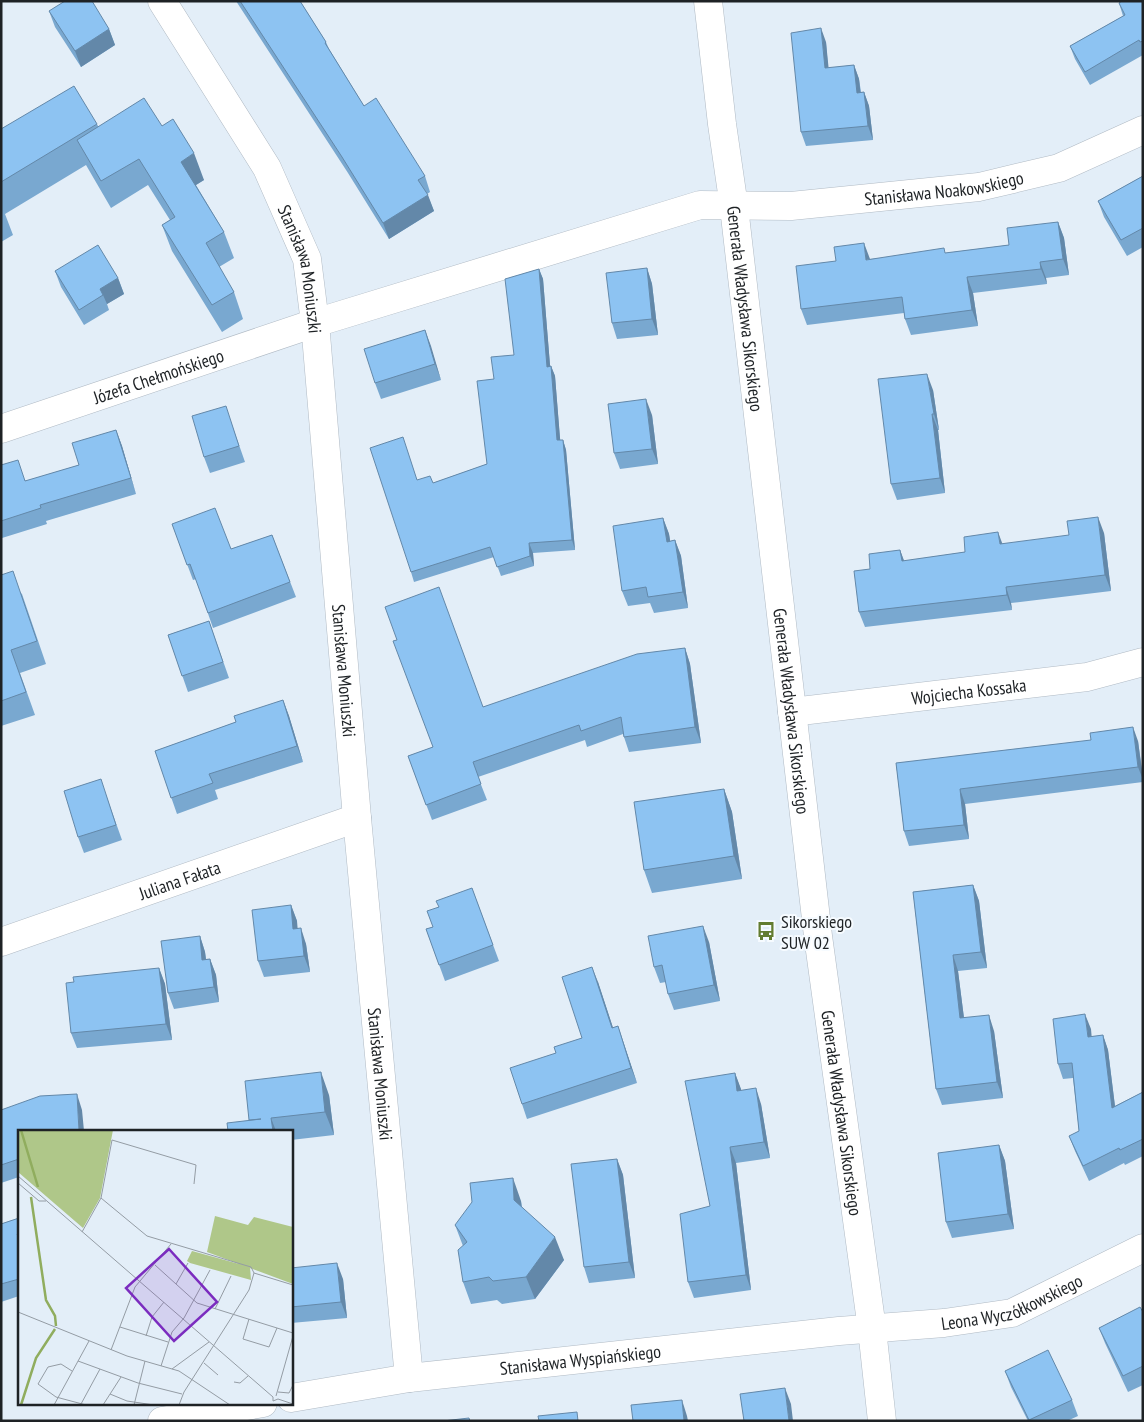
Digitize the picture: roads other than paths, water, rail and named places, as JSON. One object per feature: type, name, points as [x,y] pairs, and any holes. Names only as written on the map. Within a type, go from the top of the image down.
[{"type":"street","name":"Stanisława Moniuszki","points":[[162,1],[267,168],[307,259],[315,323],[357,818],[409,1378]]},
{"type":"street","name":"Generała Władysława Sikorskiego","points":[[708,1],[722,124],[734,207],[818,936],[872,1329],[882,1421]]},
{"type":"street","name":"Stanisława Noakowskiego","points":[[315,323],[700,205],[734,207],[791,206],[979,187],[1059,168],[1143,130]]},
{"type":"street","name":"Józefa Chełmońskiego","points":[[1,429],[315,323]]},
{"type":"street","name":"Wojciecha Kossaka","points":[[792,712],[1087,677],[1143,662]]},
{"type":"street","name":"Juliana Fałata","points":[[1,942],[357,818]]},
{"type":"street","name":"Leona Wyczółkowskiego","points":[[872,1329],[944,1323],[1012,1313],[1143,1248]]},
{"type":"street","name":"Stanisława Wyspiańskiego","points":[[292,1398],[409,1378],[872,1329]]},
{"type":"street","points":[[162,1421],[257,1404]]},
{"type":"place","name":"Sikorskiego SUW 02","points":[[766,931]]}]
